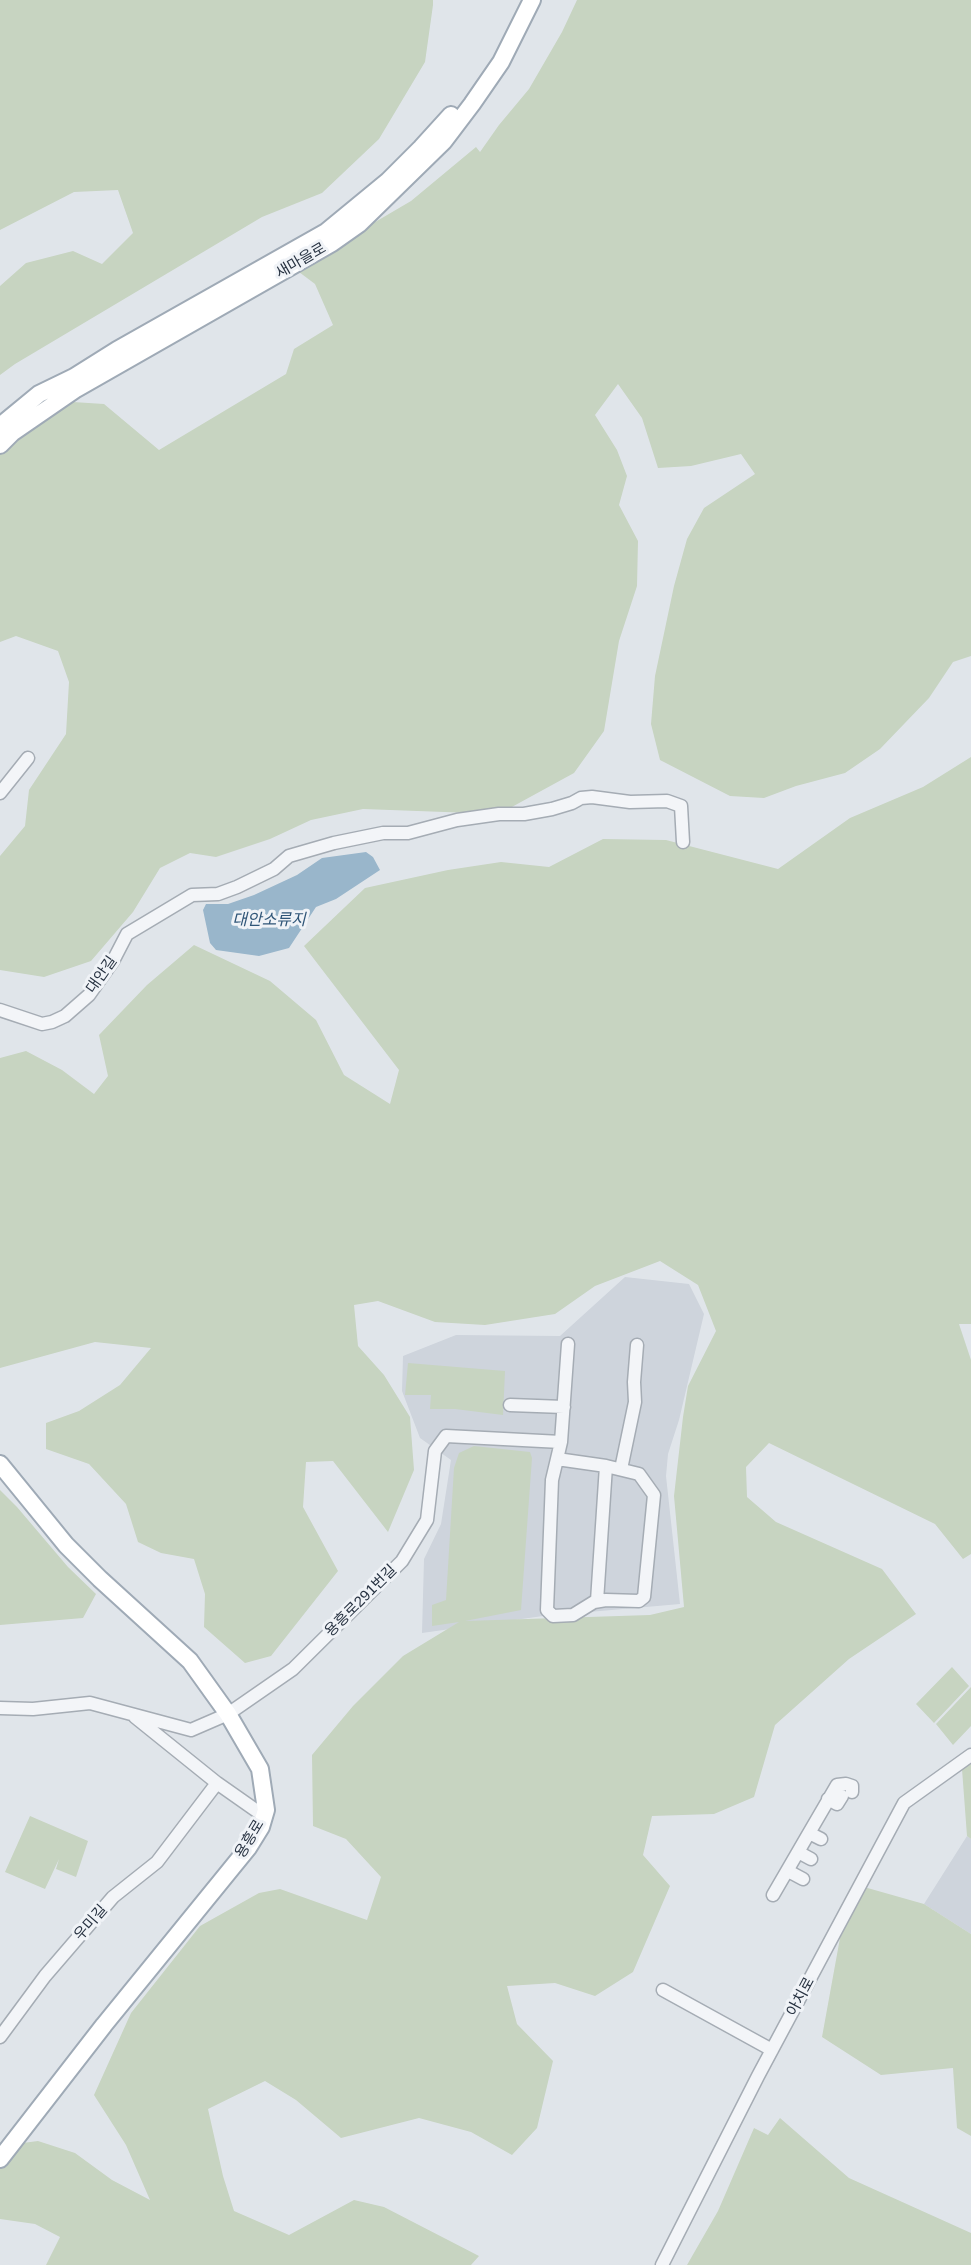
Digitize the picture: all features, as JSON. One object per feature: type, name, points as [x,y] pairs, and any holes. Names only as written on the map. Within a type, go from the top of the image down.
[{"type":"main road","name":"새마을로","points":[[0,426],[39,394],[74,377],[117,350],[272,264],[326,232],[354,210],[421,148],[453,112],[478,80],[501,43],[522,0]]},
{"type":"main road","name":"새마을로","points":[[0,445],[12,433],[76,389],[332,243],[359,224],[437,148],[472,104],[501,62],[532,0]]},
{"type":"main road","name":"용흥로","points":[[0,1464],[66,1545],[100,1580],[190,1661],[228,1714],[260,1769],[266,1810],[261,1827],[248,1848],[90,2042],[0,2159]]},
{"type":"street","points":[[0,793],[28,758]]},
{"type":"street","name":"대안길","points":[[0,1010],[42,1024],[65,1016],[88,995],[113,961],[127,934],[192,895],[218,894],[274,869],[290,856],[334,843],[383,833],[408,833],[457,820],[499,814],[524,814],[572,804],[581,798],[592,797],[630,802],[666,801],[681,806],[683,842]]},
{"type":"street","points":[[557,1459],[606,1466],[639,1474],[654,1495],[644,1597],[639,1601],[597,1601],[573,1616],[554,1616],[547,1610],[552,1480],[561,1442],[568,1344]]},
{"type":"street","points":[[621,1469],[635,1402],[637,1345]]},
{"type":"street","points":[[510,1406],[564,1407]]},
{"type":"street","name":"용흥로291번길","points":[[0,1708],[33,1709],[90,1703],[191,1730],[228,1714],[293,1669],[402,1561],[427,1520],[435,1451],[446,1436],[561,1442]]},
{"type":"street","points":[[597,1601],[606,1466]]},
{"type":"street","points":[[132,1715],[217,1783],[264,1816]]},
{"type":"street","name":"아치로","points":[[662,2265],[772,2050],[904,1803],[971,1755]]},
{"type":"street","name":"우미길","points":[[0,2037],[45,1976],[113,1897],[157,1863],[217,1783]]},
{"type":"street","points":[[773,1895],[809,1833],[825,1817],[828,1798],[837,1785],[852,1786],[847,1794]]},
{"type":"street","points":[[809,1833],[822,1839]]},
{"type":"street","points":[[798,1852],[811,1858]]},
{"type":"street","points":[[788,1871],[803,1878]]},
{"type":"street","points":[[663,1990],[772,2050]]},
{"type":"shaded area","points":[[625,1277],[689,1284],[704,1314],[679,1420],[668,1454],[666,1476],[680,1604],[543,1616],[422,1633],[424,1559],[441,1524],[451,1460],[420,1438],[402,1391],[403,1356],[456,1335],[560,1336]]},
{"type":"shaded area","points":[[967,1836],[971,1839],[971,1934],[924,1904]]},
{"type":"green space","points":[[0,0],[433,0],[433,5],[425,62],[379,139],[322,193],[262,217],[0,375],[0,286],[26,263],[73,251],[102,264],[133,233],[118,190],[74,192],[0,230]]},
{"type":"green space","points":[[577,0],[971,0],[971,656],[953,662],[929,698],[880,749],[845,773],[796,786],[764,798],[730,796],[660,760],[651,724],[655,676],[674,586],[687,539],[704,508],[755,474],[741,454],[691,466],[658,468],[642,418],[618,384],[595,415],[617,450],[627,476],[619,505],[638,541],[637,586],[619,641],[604,731],[574,773],[499,814],[363,809],[311,820],[270,839],[216,857],[190,853],[160,868],[133,912],[91,961],[44,977],[0,970],[0,856],[25,826],[29,790],[66,734],[69,682],[58,651],[16,636],[0,642],[0,453],[5,445],[73,402],[104,404],[159,450],[286,374],[294,349],[333,325],[315,284],[295,269],[411,201],[476,147],[480,152],[529,89],[562,32]]},
{"type":"green space","points":[[971,757],[971,1324],[959,1324],[971,1360],[971,1554],[963,1559],[935,1524],[769,1443],[746,1467],[747,1497],[776,1522],[882,1569],[916,1614],[849,1659],[775,1725],[754,1797],[714,1814],[652,1816],[643,1855],[670,1886],[633,1972],[595,1996],[555,1983],[507,1986],[517,2024],[553,2061],[537,2128],[512,2155],[471,2132],[419,2118],[341,2138],[296,2100],[265,2081],[208,2109],[223,2176],[234,2211],[289,2235],[354,2200],[384,2207],[479,2256],[471,2265],[46,2265],[60,2237],[35,2224],[0,2219],[0,2169],[15,2144],[38,2141],[75,2153],[112,2180],[150,2200],[126,2145],[94,2095],[131,2013],[200,1926],[259,1893],[280,1889],[367,1920],[381,1877],[346,1839],[313,1826],[312,1755],[353,1706],[403,1656],[459,1622],[432,1626],[432,1605],[446,1600],[454,1468],[459,1453],[474,1446],[530,1452],[532,1458],[521,1610],[465,1621],[650,1615],[684,1607],[674,1496],[683,1417],[688,1386],[716,1331],[698,1285],[660,1261],[595,1286],[555,1314],[485,1325],[435,1322],[378,1301],[354,1305],[358,1346],[384,1375],[410,1417],[414,1470],[388,1532],[333,1461],[306,1462],[303,1507],[338,1571],[271,1656],[245,1663],[204,1627],[205,1594],[194,1559],[161,1553],[138,1542],[126,1504],[89,1464],[46,1449],[46,1423],[79,1411],[120,1385],[151,1348],[95,1342],[0,1368],[0,1058],[26,1051],[62,1070],[94,1094],[108,1076],[99,1035],[147,985],[194,945],[270,981],[316,1020],[344,1075],[390,1104],[399,1070],[304,946],[365,888],[448,870],[501,862],[549,867],[603,839],[666,840],[778,869],[850,818],[923,787]]},
{"type":"green space","points":[[408,1363],[505,1371],[503,1415],[455,1409],[430,1409],[431,1395],[405,1395]]},
{"type":"green space","points":[[0,1490],[68,1567],[96,1594],[83,1618],[0,1625]]},
{"type":"green space","points":[[952,1667],[969,1686],[934,1723],[916,1704]]},
{"type":"green space","points":[[971,1687],[971,1726],[953,1745],[936,1724]]},
{"type":"green space","points":[[971,1764],[971,1839],[967,1836],[962,1769]]},
{"type":"green space","points":[[30,1816],[88,1841],[76,1877],[56,1869],[59,1859],[45,1889],[5,1872]]},
{"type":"green space","points":[[864,1887],[924,1904],[971,1934],[971,2136],[957,2128],[953,2068],[881,2075],[822,2037],[840,1938]]},
{"type":"green space","points":[[780,2118],[849,2178],[971,2233],[971,2265],[687,2265],[718,2211],[754,2128],[768,2135]]},
{"type":"water","name":"대안소류지","points":[[366,852],[373,857],[380,870],[336,899],[316,907],[289,948],[259,956],[216,950],[210,943],[203,910],[206,904],[228,904],[254,895],[297,875],[322,858]]}]
